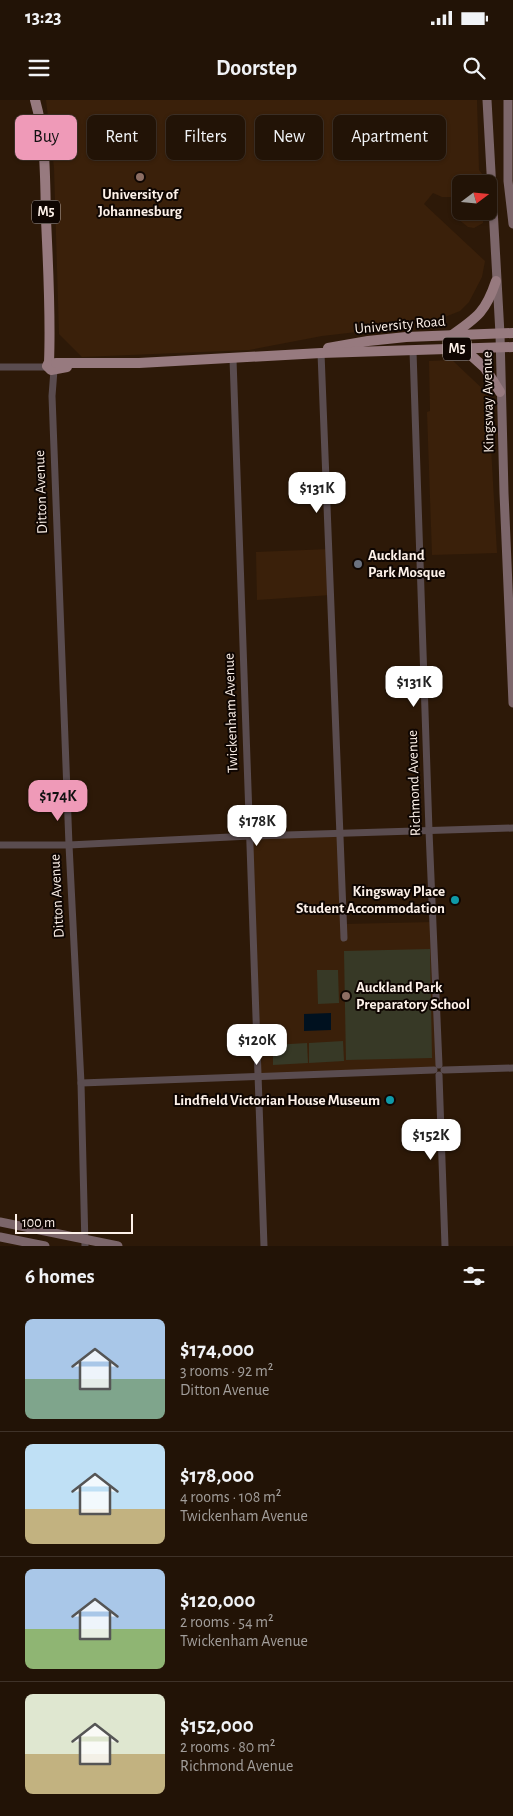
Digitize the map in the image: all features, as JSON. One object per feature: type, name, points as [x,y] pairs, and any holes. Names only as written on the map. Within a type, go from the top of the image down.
[{"type":"main road","name":"Ditton Avenue","points":[[35,100],[41,125],[44,168],[52,365]]},
{"type":"main road","name":"Kingsway Avenue","points":[[487,100],[500,334],[500,392],[513,703]]},
{"type":"main road","points":[[508,100],[513,224]]},
{"type":"main road","points":[[452,335],[481,313],[490,298],[496,281]]},
{"type":"main road","name":"University Road","points":[[290,355],[368,340],[513,333]]},
{"type":"main road","name":"University Road","points":[[52,365],[513,347]]},
{"type":"main road","points":[[464,349],[485,368],[500,392]]},
{"type":"main road","points":[[0,1222],[84,1243],[118,1246]]},
{"type":"main road","points":[[0,1237],[45,1246]]},
{"type":"street","name":"Richmond Avenue","points":[[413,351],[445,1246]]},
{"type":"street","points":[[321,353],[344,938]]},
{"type":"street","name":"Twickenham Avenue","points":[[232,359],[264,1246]]},
{"type":"street","name":"University Road","points":[[0,367],[52,365]]},
{"type":"street","name":"Ditton Avenue","points":[[52,365],[69,845],[81,1083],[84,1243]]},
{"type":"street","points":[[0,845],[69,845],[250,836],[513,828]]},
{"type":"street","points":[[81,1083],[513,1068]]},
{"type":"shaded area","points":[[46,100],[477,100],[479,170],[483,175],[452,175],[452,197],[442,197],[433,193],[424,204],[485,261],[482,277],[469,302],[460,311],[427,324],[322,336],[249,350],[82,357],[59,334],[53,160],[77,160],[77,115],[48,115]]},
{"type":"shaded area","points":[[459,220],[483,220],[483,223],[474,228],[468,227]]},
{"type":"shaded area","points":[[452,360],[488,394],[497,553],[432,555],[427,412],[430,411],[429,361]]},
{"type":"shaded area","points":[[330,549],[331,595],[257,600],[256,552]]},
{"type":"shaded area","name":"Auckland Park Preparatory School","points":[[340,834],[344,924],[433,922],[440,1066],[434,1070],[259,1077],[250,836]]},
{"type":"green space","points":[[430,949],[432,1058],[346,1060],[344,951]]},
{"type":"green space","points":[[317,970],[338,970],[339,1003],[318,1004]]},
{"type":"green space","points":[[343,1041],[344,1061],[309,1063],[309,1043]]},
{"type":"green space","points":[[307,1043],[308,1063],[273,1065],[273,1045]]},
{"type":"water","points":[[331,1013],[331,1030],[304,1031],[304,1014]]},
{"type":"place","name":"University of Johannesburg","points":[[140,177]]},
{"type":"place","name":"Auckland Park Mosque","points":[[358,564]]},
{"type":"place","name":"Kingsway Place Student Accommodation","points":[[455,900]]},
{"type":"place","name":"Auckland Park Preparatory School","points":[[346,996]]},
{"type":"place","name":"Lindfield Victorian House Museum","points":[[390,1100]]}]
